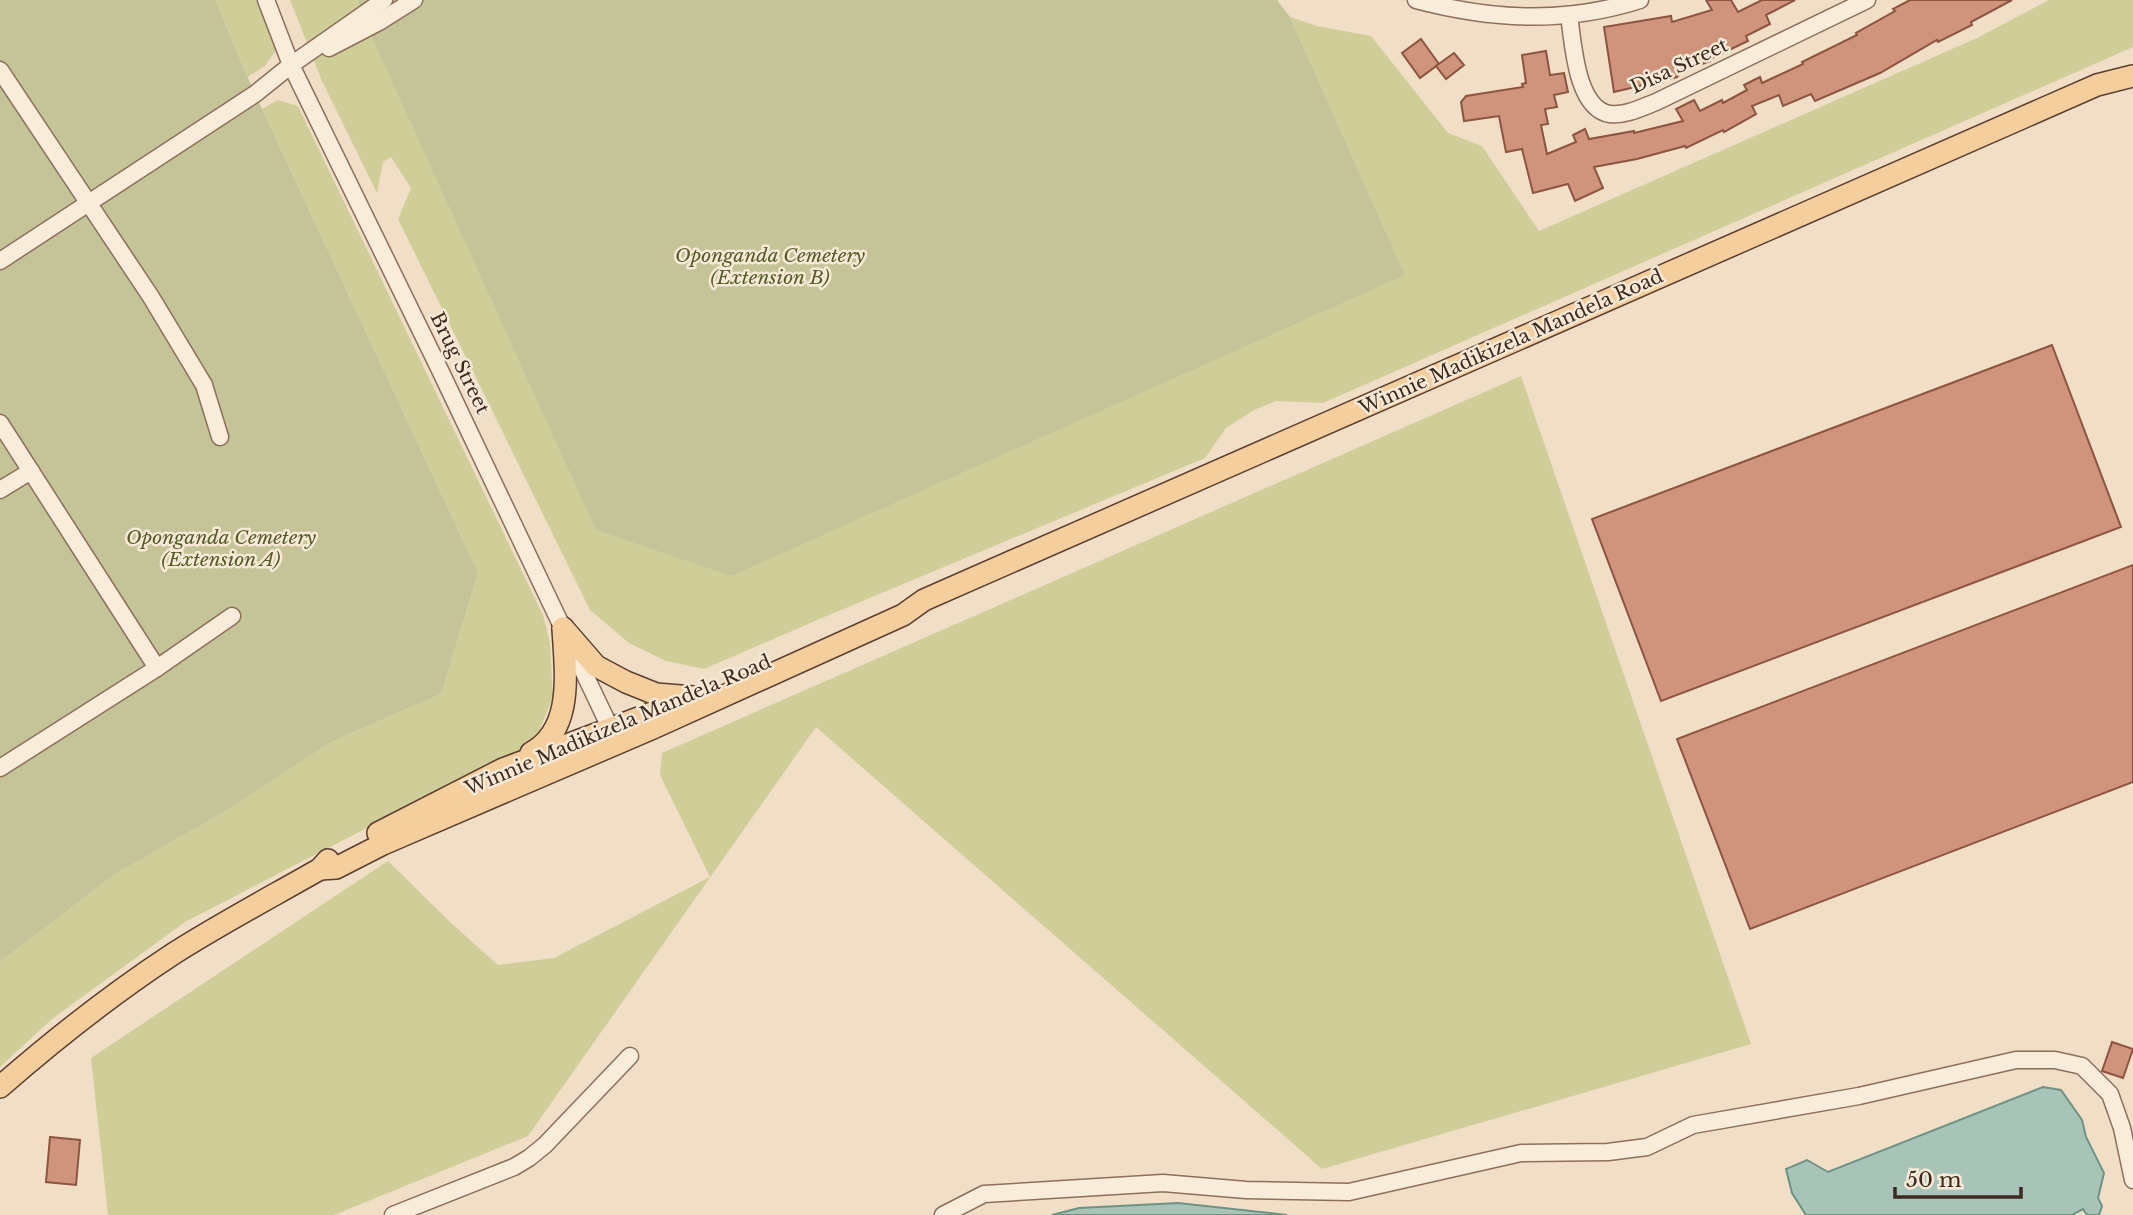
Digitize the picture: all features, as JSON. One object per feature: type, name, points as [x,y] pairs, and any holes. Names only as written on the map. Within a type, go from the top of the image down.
[{"type":"main road","name":"Winnie Madikizela Mandela Road","points":[[2098,85],[2133,61]]},
{"type":"main road","name":"Winnie Madikizela Mandela Road","points":[[0,1087],[66,1031],[163,961],[320,869],[331,857],[503,769],[615,736],[902,615],[924,600],[2098,85],[2133,76]]},
{"type":"main road","name":"Winnie Madikizela Mandela Road","points":[[320,869],[336,868],[694,696],[898,605],[924,600]]},
{"type":"main road","points":[[563,628],[596,666],[626,682],[656,694],[694,696]]},
{"type":"main road","points":[[503,769],[541,748],[559,721],[564,703],[563,628]]},
{"type":"street","name":"Brug Street","points":[[266,0],[292,65],[615,736]]},
{"type":"street","points":[[0,261],[255,94],[384,0]]},
{"type":"street","points":[[292,65],[379,22],[414,0]]},
{"type":"street","points":[[1416,0],[1519,18],[1599,12],[1640,0]]},
{"type":"street","name":"Disa Street","points":[[1569,15],[1579,78],[1589,102],[1608,114],[1634,111],[1657,102],[1867,0]]},
{"type":"street","points":[[0,70],[151,297],[204,385],[220,437]]},
{"type":"street","points":[[0,423],[157,668]]},
{"type":"street","points":[[0,490],[30,471]]},
{"type":"street","points":[[0,768],[157,668],[232,616]]},
{"type":"street","points":[[393,1215],[514,1167],[529,1158],[545,1145],[630,1056]]},
{"type":"street","points":[[943,1215],[984,1194],[1163,1183],[1246,1190],[1349,1192],[1521,1153],[1608,1152],[1647,1147],[1693,1125],[1859,1096],[2015,1060],[2055,1060],[2081,1066],[2110,1094],[2122,1128],[2133,1180]]},
{"type":"shaded area","points":[[215,0],[257,0],[276,50],[265,66],[248,77]]},
{"type":"shaded area","points":[[290,0],[358,0],[361,8],[383,29],[372,36],[596,529],[1405,275],[1290,17],[1317,26],[1371,36],[1448,133],[1482,146],[1539,231],[1977,38],[2049,0],[2133,0],[2133,47],[1323,403],[1276,401],[1254,410],[1226,428],[1205,458],[704,669],[666,661],[629,643],[590,610],[398,219],[411,188],[391,157],[383,162],[377,193],[322,81]]},
{"type":"shaded area","points":[[278,100],[298,106],[543,615],[550,643],[553,697],[539,731],[522,748],[185,922],[52,1019],[0,1067],[0,962],[115,874],[224,812],[333,741],[441,694],[478,573],[262,109]]},
{"type":"shaded area","points":[[1521,376],[1751,1044],[1322,1169],[816,727],[528,1136],[334,1215],[108,1215],[91,1058],[388,861],[498,965],[554,958],[710,877],[660,775],[662,753]]},
{"type":"shaded area","points":[[2043,1087],[2061,1090],[2082,1120],[2086,1137],[2104,1173],[2098,1198],[2102,1206],[2099,1215],[2087,1215],[2083,1209],[2072,1215],[1806,1215],[1792,1193],[1786,1169],[1807,1160],[1828,1172]]},
{"type":"shaded area","points":[[1178,1203],[1287,1215],[1052,1215],[1079,1208]]},
{"type":"green space","name":"Oponganda Cemetery (Extension A)","points":[[0,0],[215,0],[255,94],[478,573],[441,694],[333,741],[224,812],[115,874],[0,962]]},
{"type":"green space","name":"Oponganda Cemetery (Extension B)","points":[[358,0],[1277,0],[1290,17],[1405,275],[731,576],[596,530],[371,35],[383,28],[361,8]]},
{"type":"building","points":[[1706,0],[1731,0],[1738,12],[1762,0],[1795,0],[1766,15],[1770,24],[1746,36],[1748,41],[1710,61],[1697,66],[1693,57],[1677,77],[1614,92],[1604,27],[1671,16],[1672,22],[1712,10]]},
{"type":"building","points":[[1910,0],[2012,0],[1971,22],[1972,25],[1938,42],[1937,40],[1880,73],[1815,101],[1811,94],[1783,106],[1779,95],[1752,106],[1756,114],[1724,132],[1723,130],[1686,148],[1685,146],[1594,167],[1603,188],[1575,201],[1568,184],[1533,193],[1522,149],[1506,152],[1499,116],[1464,121],[1461,102],[1466,96],[1523,87],[1522,84],[1526,83],[1522,55],[1546,51],[1550,75],[1564,73],[1568,92],[1554,95],[1557,107],[1545,109],[1548,124],[1541,125],[1547,154],[1576,142],[1573,135],[1585,129],[1589,139],[1634,133],[1683,121],[1676,109],[1694,100],[1700,111],[1722,100],[1723,103],[1747,90],[1744,85],[1760,77],[1762,83],[1803,64],[1802,62],[1857,35],[1856,33]]},
{"type":"building","points":[[1421,39],[1439,64],[1420,78],[1402,53]]},
{"type":"building","points":[[1454,53],[1464,65],[1446,79],[1436,66]]},
{"type":"building","points":[[2052,345],[2121,527],[1661,701],[1592,519]]},
{"type":"building","points":[[2133,565],[2133,782],[1750,929],[1677,739]]},
{"type":"building","points":[[2112,1042],[2133,1049],[2123,1078],[2102,1071]]},
{"type":"building","points":[[50,1137],[80,1140],[76,1185],[46,1182]]}]
